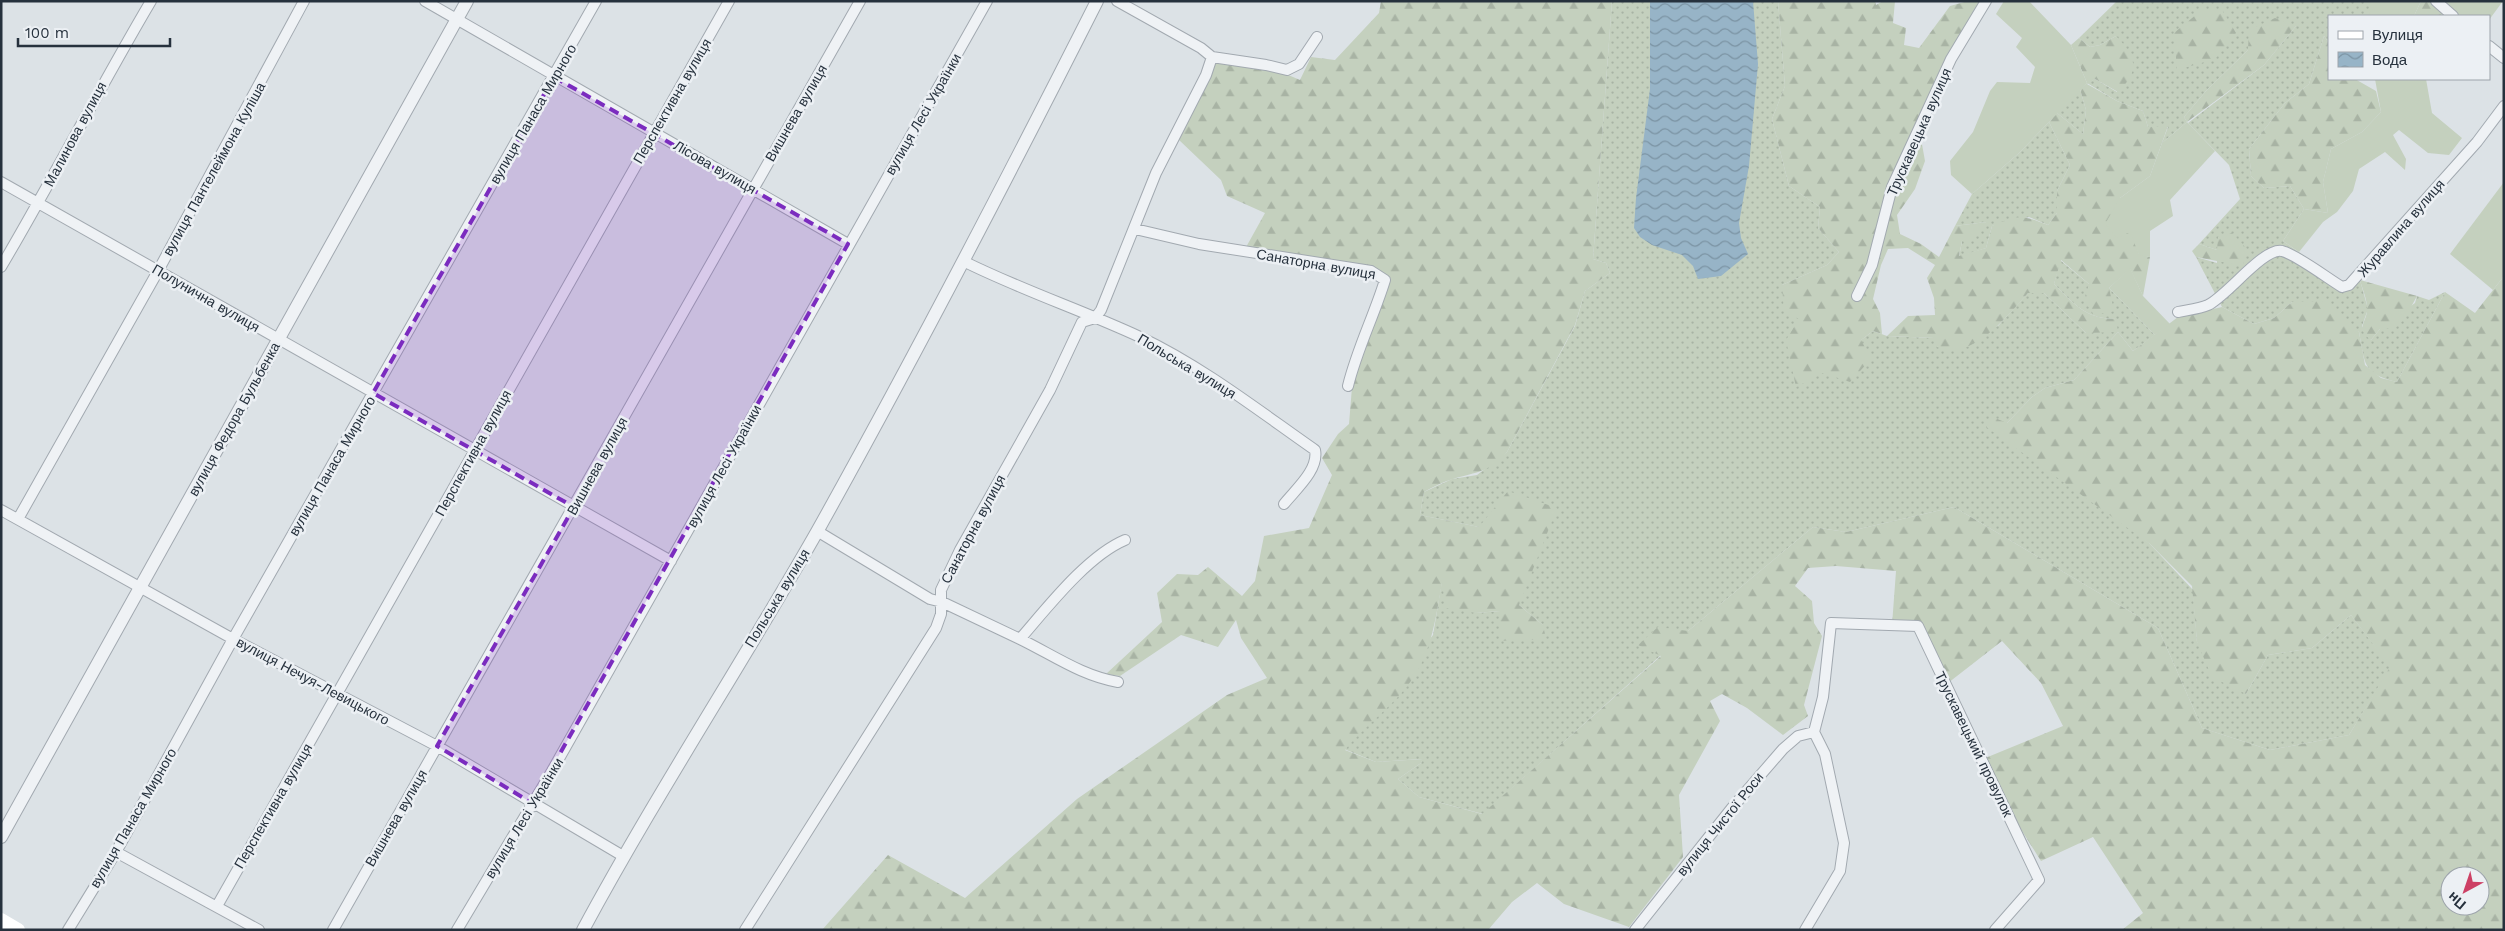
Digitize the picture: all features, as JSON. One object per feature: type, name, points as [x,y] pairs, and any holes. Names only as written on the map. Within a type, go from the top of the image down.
[{"type":"main road","points":[[1,920],[18,930]]},
{"type":"street","name":"Малинова вулиця","points":[[1,267],[38,204],[103,82],[151,1]]},
{"type":"street","name":"вулиця Пантелеймона Куліша","points":[[18,519],[158,271],[304,1]]},
{"type":"street","name":"Лісова вулиця","points":[[425,1],[554,77],[655,132],[848,244]]},
{"type":"street","name":"вулиця Федора Бульбенка","points":[[1,837],[467,1]]},
{"type":"street","name":"вулиця Панаса Мирного","points":[[68,930],[116,852],[234,639],[596,1]]},
{"type":"street","name":"Перспективна вулиця","points":[[217,906],[730,1]]},
{"type":"street","name":"Вишнева вулиця","points":[[333,930],[860,1]]},
{"type":"street","name":"вулиця Лесі Українки","points":[[458,930],[671,562],[848,244],[987,1]]},
{"type":"street","name":"Польська вулиця","points":[[583,930],[623,856],[817,531],[963,261],[1097,1]]},
{"type":"street","points":[[1117,1],[1202,48],[1212,58],[1266,64],[1286,70],[1299,64],[1317,37]]},
{"type":"street","name":"Трускавецька вулиця","points":[[1857,296],[1872,265],[1892,187],[1952,59],[1986,1]]},
{"type":"street","points":[[2436,1],[2452,15]]},
{"type":"street","points":[[2490,47],[2504,58]]},
{"type":"street","name":"Санаторна вулиця","points":[[745,930],[936,628],[942,614],[941,590],[960,550],[1050,390],[1082,322],[1095,318],[1101,310],[1156,173],[1206,75],[1212,58]]},
{"type":"street","name":"Журавлина вулиця","points":[[2178,312],[2207,306],[2234,286],[2265,256],[2276,251],[2288,254],[2342,287],[2349,286],[2477,142],[2504,106]]},
{"type":"street","name":"Полунична вулиця","points":[[1,182],[671,562]]},
{"type":"street","name":"Санаторна вулиця","points":[[1135,229],[1199,244],[1371,271],[1382,276],[1385,280],[1380,298],[1354,363],[1348,386]]},
{"type":"street","name":"Польська вулиця","points":[[963,261],[996,278],[1140,338],[1172,355],[1262,412],[1287,433],[1315,450],[1316,459],[1313,467],[1284,504]]},
{"type":"street","name":"вулиця Нечуя-Левицького","points":[[1,510],[140,585],[234,639],[437,746],[623,856]]},
{"type":"street","points":[[817,531],[930,599],[942,602],[1020,639],[1081,672],[1096,678],[1118,682]]},
{"type":"street","points":[[1020,639],[1062,591],[1114,545],[1126,540]]},
{"type":"street","name":"Трускавецький провулок","points":[[1814,732],[1823,697],[1831,623],[1918,626],[2039,880],[1995,930]]},
{"type":"street","points":[[1805,930],[1840,871],[1844,843],[1825,754],[1814,732]]},
{"type":"street","name":"вулиця Чистої Роси","points":[[1635,930],[1731,809],[1783,749],[1798,736],[1814,732]]},
{"type":"street","points":[[116,852],[259,930]]},
{"type":"highlighted area","points":[[554,77],[848,244],[532,803],[437,746],[574,507],[373,393]]},
{"type":"green space","points":[[1381,1],[1612,1],[1593,259],[1606,263],[1610,273],[1585,291],[1575,325],[1507,452],[1488,468],[1434,486],[1424,492],[1420,515],[1479,527],[1508,491],[1557,508],[1519,605],[1543,625],[1546,639],[1500,641],[1500,611],[1476,613],[1446,608],[1442,583],[1429,644],[1413,678],[1398,697],[1345,750],[1376,762],[1423,759],[1421,763],[1398,779],[1419,797],[1482,814],[1661,656],[1638,645],[1658,627],[1688,631],[1813,527],[1846,532],[1954,507],[2158,628],[2202,728],[2270,750],[2349,735],[2390,667],[2351,615],[2312,648],[2268,655],[2246,694],[2212,677],[2197,642],[2192,586],[2150,544],[1985,426],[1995,418],[2007,423],[2032,397],[2045,388],[2074,380],[2118,332],[2133,351],[2178,317],[2222,307],[2254,324],[2274,318],[2292,302],[2325,301],[2359,332],[2365,365],[2381,378],[2397,382],[2445,292],[2475,313],[2504,276],[2504,930],[2122,930],[2143,913],[2093,837],[2041,861],[1978,761],[2063,726],[2041,683],[2002,641],[1948,683],[1918,626],[1892,625],[1896,571],[1836,566],[1808,568],[1795,586],[1812,601],[1814,623],[1822,636],[1804,705],[1808,716],[1783,735],[1747,708],[1722,694],[1710,701],[1720,721],[1679,795],[1683,857],[1629,927],[1564,904],[1537,883],[1512,902],[1488,930],[822,930],[888,855],[965,898],[1077,799],[1227,695],[1267,678],[1241,638],[1236,620],[1218,647],[1181,635],[1120,676],[1106,674],[1162,622],[1157,593],[1177,574],[1198,575],[1208,567],[1242,596],[1255,581],[1264,536],[1309,528],[1332,475],[1322,458],[1338,434],[1349,424],[1352,387],[1389,281],[1384,273],[1372,267],[1245,249],[1265,213],[1227,196],[1221,180],[1179,140],[1215,63],[1272,68],[1300,80],[1311,57],[1335,60],[1379,13]]},
{"type":"green space","points":[[1612,1],[1778,1],[1785,86],[1772,119],[1789,186],[1820,207],[1818,228],[1839,252],[1827,265],[1782,285],[1861,340],[1873,331],[1887,336],[1934,338],[1998,326],[2028,293],[2044,293],[2086,333],[2116,319],[2088,313],[2074,304],[2054,284],[2060,260],[2089,284],[2109,288],[2155,335],[2133,351],[2118,332],[2074,380],[2045,388],[2032,397],[2007,423],[2150,544],[2193,590],[2197,642],[2246,694],[2268,655],[2312,648],[2351,615],[2391,667],[2349,735],[2270,750],[2202,728],[2158,628],[1954,507],[1846,532],[1813,527],[1688,631],[1483,814],[1419,797],[1398,779],[1421,763],[1422,759],[1376,762],[1344,749],[1433,635],[1442,581],[1476,613],[1500,611],[1543,625],[1519,605],[1479,527],[1420,515],[1424,492],[1452,479],[1477,475],[1507,452],[1575,326],[1585,291],[1610,273],[1606,263],[1593,259]]},
{"type":"green space","points":[[1778,1],[1875,1],[1876,5],[1883,1],[1895,1],[1893,23],[1906,28],[1904,45],[1919,48],[1950,6],[1968,1],[1981,1],[1918,122],[1925,161],[1915,189],[1897,215],[1900,234],[1921,244],[1939,257],[1955,226],[1986,222],[1975,238],[1962,241],[1959,256],[1986,248],[1992,226],[2008,219],[2020,217],[2048,225],[2057,213],[2057,191],[2070,165],[2049,122],[2057,113],[2083,134],[2086,110],[2080,89],[2087,83],[2071,45],[2079,38],[2090,47],[2100,45],[2116,36],[2132,58],[2133,70],[2130,77],[2118,92],[2095,79],[2087,84],[2117,101],[2143,111],[2148,127],[2168,126],[2150,176],[2120,198],[2139,254],[2150,257],[2143,296],[2130,269],[2109,288],[2114,311],[2094,315],[2084,300],[2089,284],[2061,260],[2054,284],[2074,304],[2088,313],[2096,316],[2116,319],[2118,332],[2086,333],[2044,293],[2028,293],[1988,334],[1976,343],[1963,348],[1950,350],[1937,347],[1934,338],[1887,336],[1908,316],[1935,315],[1934,298],[1927,278],[1935,265],[1908,248],[1888,249],[1881,265],[1873,299],[1880,313],[1882,334],[1873,331],[1861,340],[1871,359],[1850,382],[1823,373],[1796,387],[1786,340],[1799,319],[1784,312],[1782,285],[1827,265],[1839,252],[1818,228],[1820,207],[1789,186],[1772,119],[1785,86]]},
{"type":"green space","points":[[2004,1],[2029,1],[2071,45],[2087,83],[2019,153],[1972,194],[1951,175],[1950,161],[1973,132],[1990,91],[1997,82],[2030,83],[2035,67],[2016,47],[2022,38],[1996,14]]},
{"type":"green space","points":[[2117,1],[2370,1],[2371,15],[2328,15],[2328,42],[2324,36],[2309,84],[2285,103],[2249,149],[2251,176],[2264,188],[2290,186],[2304,209],[2283,241],[2343,283],[2360,280],[2368,309],[2362,326],[2371,340],[2380,329],[2415,303],[2417,296],[2429,300],[2445,292],[2397,382],[2377,375],[2367,366],[2359,332],[2292,302],[2274,318],[2254,324],[2222,307],[2196,257],[2217,263],[2217,250],[2199,244],[2240,199],[2229,165],[2188,123],[2264,65],[2296,26],[2248,50],[2206,91],[2184,117],[2187,122],[2162,143],[2168,127],[2148,127],[2143,111],[2117,101],[2087,83],[2095,79],[2117,92],[2116,36],[2100,45],[2090,47],[2079,38]]},
{"type":"green space","points":[[2369,1],[2421,1],[2414,15],[2370,15]]},
{"type":"green space","points":[[2421,1],[2444,1],[2448,15],[2414,15]]},
{"type":"green space","points":[[2444,1],[2503,1],[2490,19],[2490,15],[2460,15],[2447,7]]},
{"type":"green space","points":[[2203,9],[2222,10],[2236,33],[2215,59],[2177,70],[2174,33]]},
{"type":"green space","points":[[2275,18],[2296,26],[2264,65],[2187,122],[2184,117],[2206,91],[2248,50],[2249,30]]},
{"type":"green space","points":[[2324,36],[2328,42],[2328,80],[2357,80],[2376,91],[2381,112],[2362,132],[2331,149],[2323,182],[2328,213],[2304,209],[2290,186],[2264,188],[2251,176],[2249,149],[2285,103],[2309,84]]},
{"type":"green space","points":[[2375,80],[2426,80],[2432,113],[2462,138],[2449,155],[2428,153],[2399,130],[2393,135],[2406,159],[2405,170],[2385,152],[2359,169],[2353,191],[2337,212],[2323,222],[2299,252],[2283,241],[2304,209],[2328,213],[2323,182],[2331,149],[2362,132],[2381,112]]},
{"type":"green space","points":[[2080,89],[2086,110],[2083,134],[2057,113]]},
{"type":"green space","points":[[2049,122],[2070,165],[2057,191],[2057,213],[2048,225],[2029,217],[1992,226],[1986,248],[1959,257],[1962,241],[1986,222],[1955,226],[1972,194],[2019,153]]},
{"type":"green space","points":[[2187,122],[2215,151],[2170,200],[2173,216],[2150,231],[2150,257],[2139,255],[2130,232],[2117,238],[2105,224],[2120,198],[2150,176],[2162,143]]},
{"type":"green space","points":[[2504,182],[2504,276],[2493,290],[2450,254]]},
{"type":"green space","points":[[2232,233],[2247,249],[2243,266],[2196,257],[2192,251],[2199,244],[2217,250],[2218,237]]},
{"type":"green space","points":[[2130,268],[2143,296],[2170,324],[2155,335],[2109,288]]},
{"type":"green space","points":[[2360,280],[2417,296],[2405,318],[2395,328],[2380,329],[2371,340],[2363,331],[2367,308]]},
{"type":"water","points":[[1650,1],[1753,1],[1758,64],[1749,166],[1739,223],[1741,238],[1748,254],[1721,276],[1698,279],[1693,266],[1682,255],[1652,245],[1640,237],[1634,228],[1650,89]]}]
